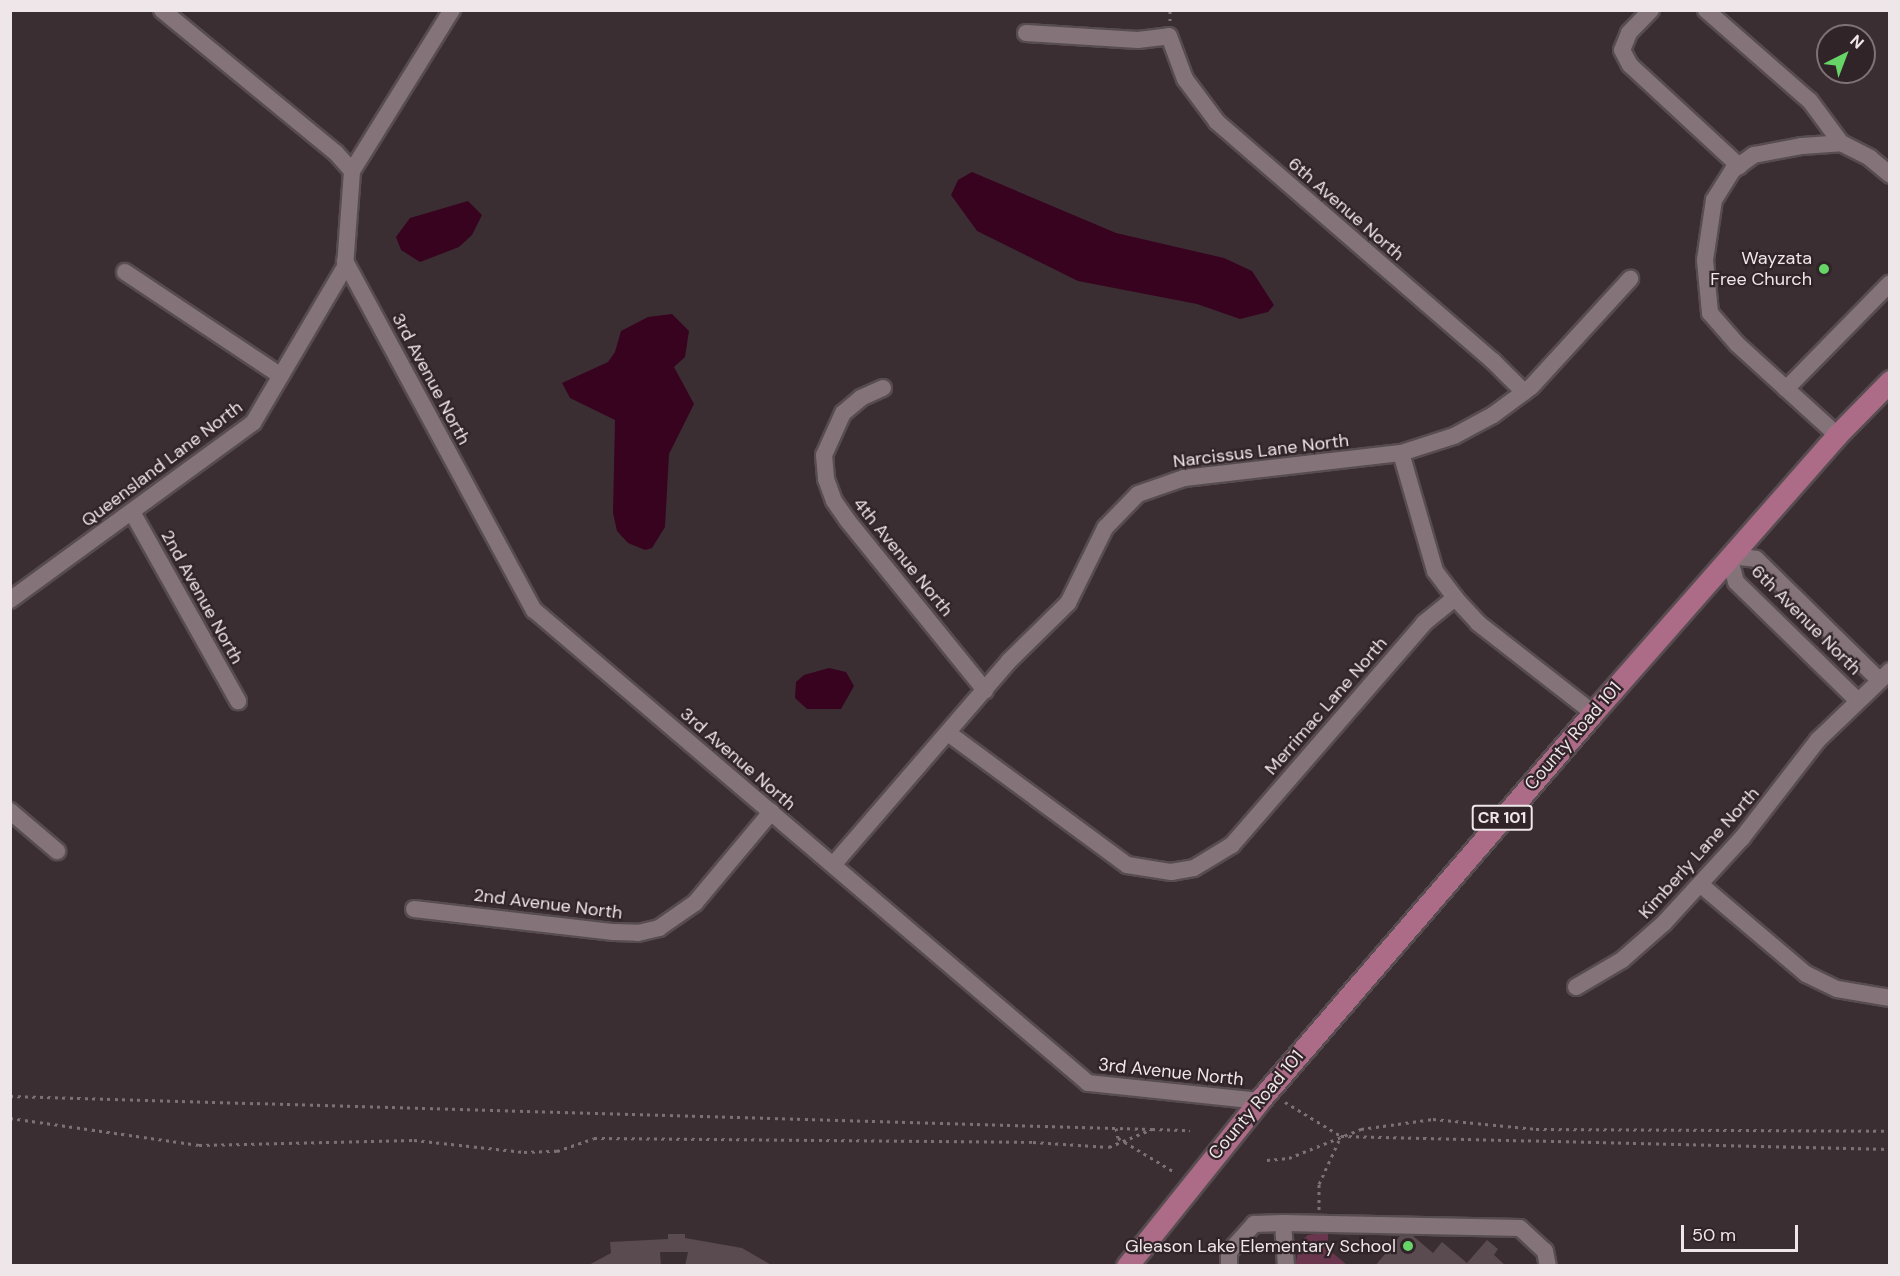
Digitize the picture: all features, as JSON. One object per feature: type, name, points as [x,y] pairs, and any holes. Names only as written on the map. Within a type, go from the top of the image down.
[{"type":"main road","name":"County Road 101","points":[[1127,1266],[1259,1101],[1593,713],[1837,435],[1890,381]]},
{"type":"street","points":[[162,10],[336,153],[352,171]]},
{"type":"street","name":"Queensland Lane North","points":[[10,600],[253,423],[345,261],[352,171],[452,10]]},
{"type":"street","points":[[1651,10],[1629,33],[1622,50],[1630,65],[1739,166]]},
{"type":"street","points":[[1706,10],[1810,101],[1841,143],[1870,158],[1890,175]]},
{"type":"street","name":"6th Avenue North","points":[[1026,33],[1138,40],[1169,36],[1185,79],[1216,122],[1493,361],[1524,392]]},
{"type":"street","points":[[1837,435],[1786,389],[1710,313],[1705,260],[1714,200],[1739,166],[1754,155],[1841,143]]},
{"type":"street","name":"3rd Avenue North","points":[[345,261],[534,609],[1088,1083],[1259,1101]]},
{"type":"street","points":[[125,272],[280,376]]},
{"type":"street","name":"Narcissus Lane North","points":[[833,866],[985,690],[1068,603],[1105,528],[1138,494],[1184,478],[1401,453],[1454,436],[1493,416],[1524,392],[1630,279]]},
{"type":"street","points":[[1786,389],[1890,283]]},
{"type":"street","name":"4th Avenue North","points":[[883,388],[861,398],[843,413],[824,455],[826,479],[834,501],[848,521],[985,690]]},
{"type":"street","points":[[1401,453],[1435,571],[1478,623],[1593,713]]},
{"type":"street","name":"2nd Avenue North","points":[[132,512],[238,701]]},
{"type":"street","name":"6th Avenue North","points":[[1729,556],[1756,559],[1884,675],[1857,699],[1736,582],[1729,556]]},
{"type":"street","name":"Merrimac Lane North","points":[[948,733],[1126,865],[1171,872],[1194,868],[1232,844],[1424,623],[1455,598]]},
{"type":"street","name":"Kimberly Lane North","points":[[1576,987],[1644,944],[1701,885],[1755,823],[1818,740],[1857,699]]},
{"type":"street","points":[[10,811],[57,851]]},
{"type":"street","name":"2nd Avenue North","points":[[414,909],[614,932],[638,933],[659,928],[695,903],[771,812]]},
{"type":"street","points":[[1701,885],[1806,974],[1837,989],[1890,998]]},
{"type":"street","points":[[1283,1223],[1286,1266]]},
{"type":"street","points":[[1228,1266],[1229,1252],[1254,1224],[1283,1223],[1520,1228],[1545,1251],[1548,1266]]},
{"type":"path","points":[[10,1096],[1190,1130]]},
{"type":"path","points":[[1285,1102],[1341,1136],[1890,1149]]},
{"type":"path","points":[[10,1118],[199,1145],[414,1140],[524,1152],[557,1151],[594,1138],[990,1141],[1109,1147],[1152,1129]]},
{"type":"path","points":[[1267,1160],[1289,1158],[1341,1136],[1396,1122],[1433,1119],[1536,1129],[1890,1131]]},
{"type":"path","points":[[1116,1128],[1123,1141],[1173,1171]]},
{"type":"path","points":[[1319,1224],[1319,1184],[1341,1136]]},
{"type":"shaded area","points":[[972,172],[1116,233],[1224,258],[1252,271],[1274,305],[1268,312],[1240,319],[1197,304],[1078,281],[977,231],[951,195],[958,180]]},
{"type":"shaded area","points":[[468,201],[482,215],[472,235],[459,247],[420,262],[401,250],[396,237],[410,218]]},
{"type":"shaded area","points":[[672,314],[689,331],[685,357],[674,367],[694,404],[669,454],[665,527],[652,548],[645,550],[628,543],[617,531],[613,513],[615,420],[570,398],[562,383],[608,362],[615,352],[621,331],[648,317]]},
{"type":"shaded area","points":[[829,668],[846,672],[854,686],[841,709],[807,709],[795,698],[796,682],[804,675]]},
{"type":"shaded area","points":[[1328,1232],[1328,1249],[1347,1265],[1295,1266],[1300,1242],[1308,1235]]},
{"type":"building","points":[[668,1234],[685,1234],[685,1238],[742,1248],[773,1266],[685,1266],[688,1252],[660,1252],[661,1266],[587,1266],[611,1253],[610,1242],[668,1239]]},
{"type":"building","name":"Gleason Lake Elementary School","points":[[1400,1236],[1413,1236],[1433,1253],[1442,1242],[1467,1263],[1487,1240],[1498,1249],[1494,1255],[1506,1266],[1375,1266]]},
{"type":"place","name":"Wayzata Free Church","points":[[1824,269]]},
{"type":"place","name":"Gleason Lake Elementary School","points":[[1408,1246]]}]
